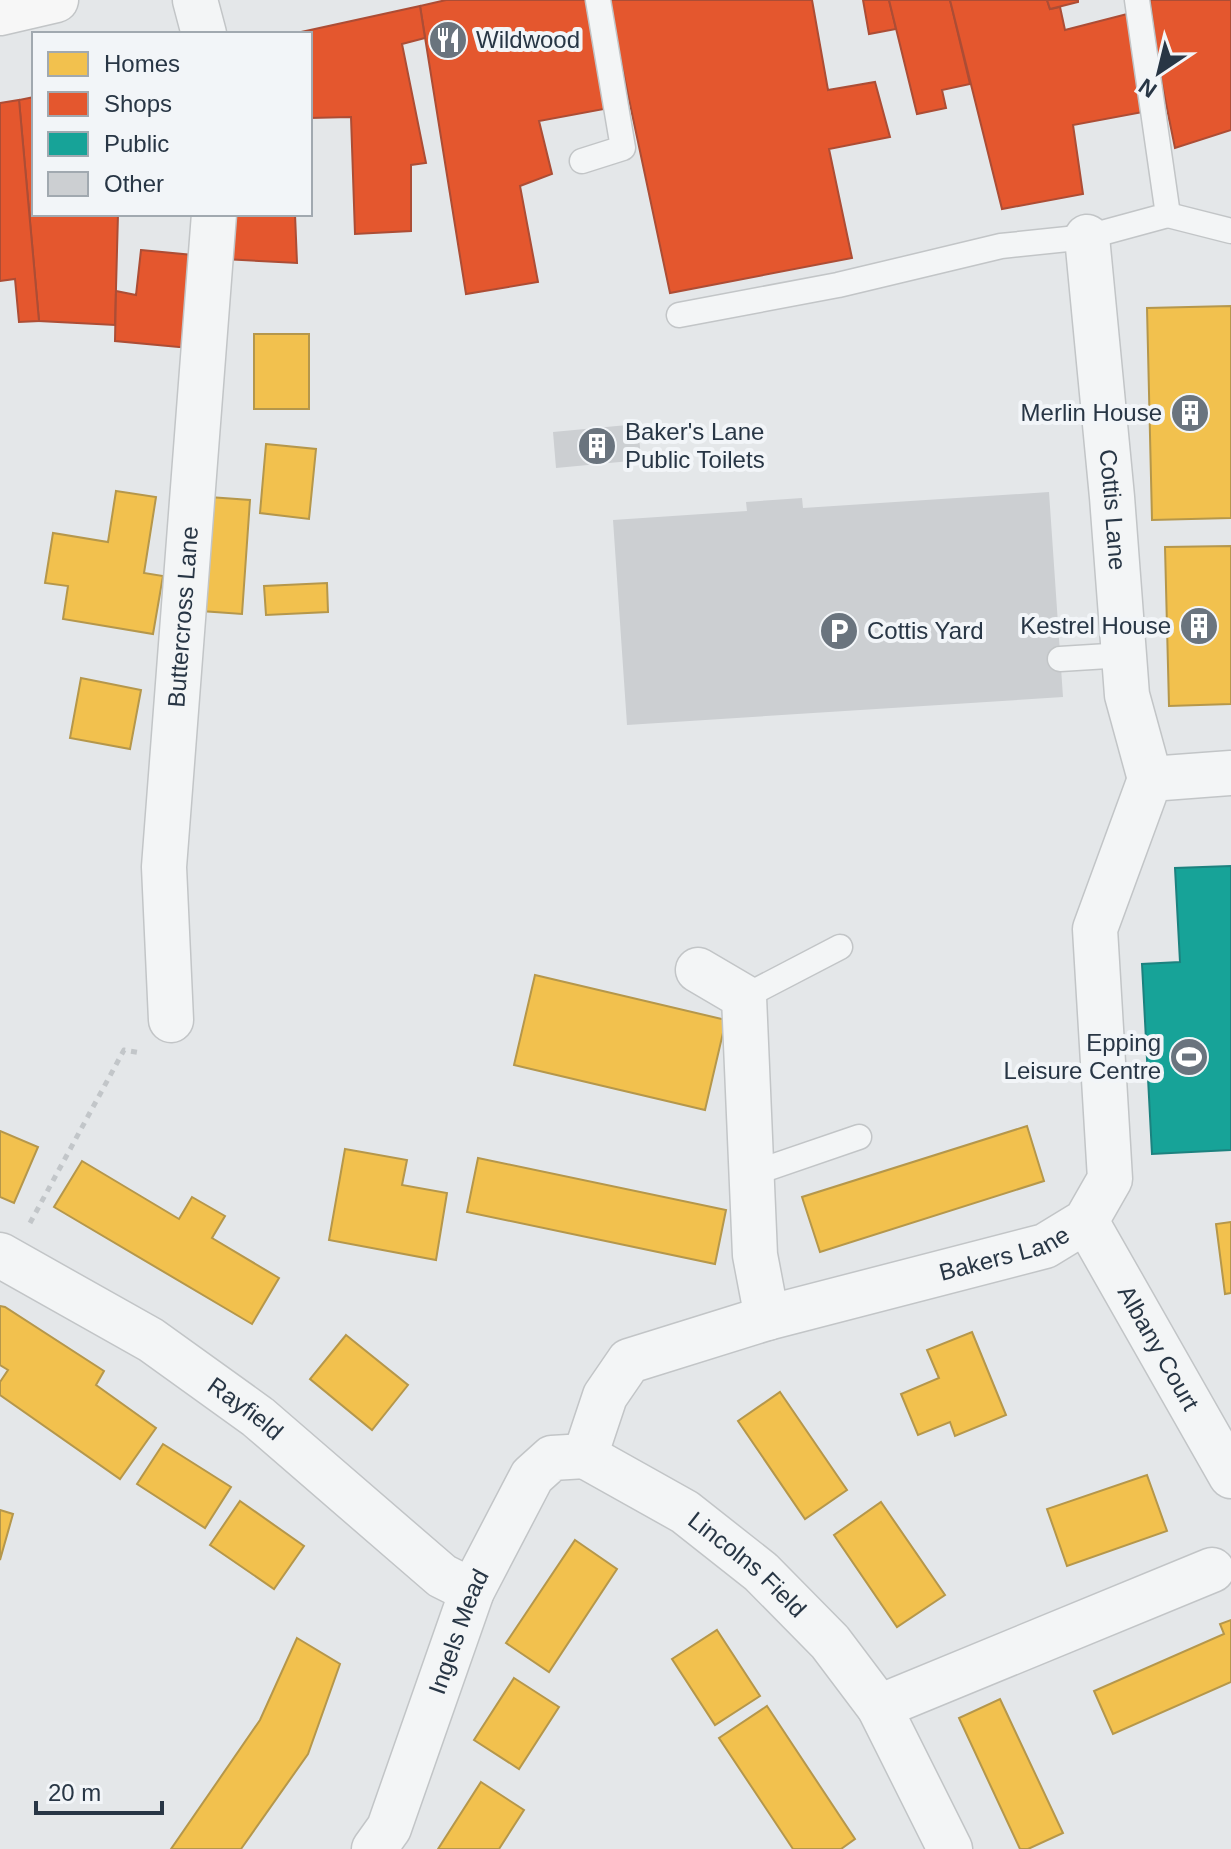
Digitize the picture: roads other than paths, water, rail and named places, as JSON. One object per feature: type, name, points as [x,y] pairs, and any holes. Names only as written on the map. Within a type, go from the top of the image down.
[{"type":"main road","points":[[0,13],[56,0]]},
{"type":"street","points":[[195,0],[203,32]]},
{"type":"street","name":"Buttercross Lane","points":[[171,1020],[164,867],[214,216]]},
{"type":"street","name":"Cottis Lane","points":[[1087,237],[1127,695],[1150,779]]},
{"type":"street","points":[[1150,779],[1231,773]]},
{"type":"street","name":"Bakers Lane","points":[[585,1456],[605,1396],[629,1361],[767,1318],[1045,1246],[1086,1221],[1110,1179],[1095,929],[1150,779]]},
{"type":"street","points":[[698,970],[744,997],[754,1173],[755,1255],[767,1318]]},
{"type":"street","name":"Albany Court","points":[[1086,1221],[1231,1476]]},
{"type":"street","name":"Rayfield","points":[[5,1257],[151,1340],[247,1408],[442,1576],[472,1591]]},
{"type":"street","name":"Ingels Mead","points":[[374,1849],[389,1828],[472,1591],[532,1476],[552,1458],[585,1456]]},
{"type":"street","name":"Lincolns Field","points":[[585,1456],[685,1512],[761,1572],[830,1642],[879,1707],[950,1849]]},
{"type":"street","points":[[879,1707],[1212,1570]]},
{"type":"lane","points":[[582,161],[623,148],[598,0]]},
{"type":"lane","points":[[1137,0],[1168,215]]},
{"type":"lane","points":[[679,315],[838,285],[1001,246],[1087,237],[1168,215],[1231,231]]},
{"type":"lane","points":[[1060,659],[1124,655]]},
{"type":"lane","points":[[744,997],[840,947]]},
{"type":"lane","points":[[754,1173],[859,1137]]},
{"type":"place","name":"Wildwood","points":[[448,40]]},
{"type":"place","name":"Merlin House","points":[[1190,413]]},
{"type":"place","name":"Baker's Lane Public Toilets","points":[[597,446]]},
{"type":"place","name":"Kestrel House","points":[[1199,626]]},
{"type":"place","name":"Cottis Yard","points":[[839,631]]},
{"type":"place","name":"Epping Leisure Centre","points":[[1189,1057]]}]
